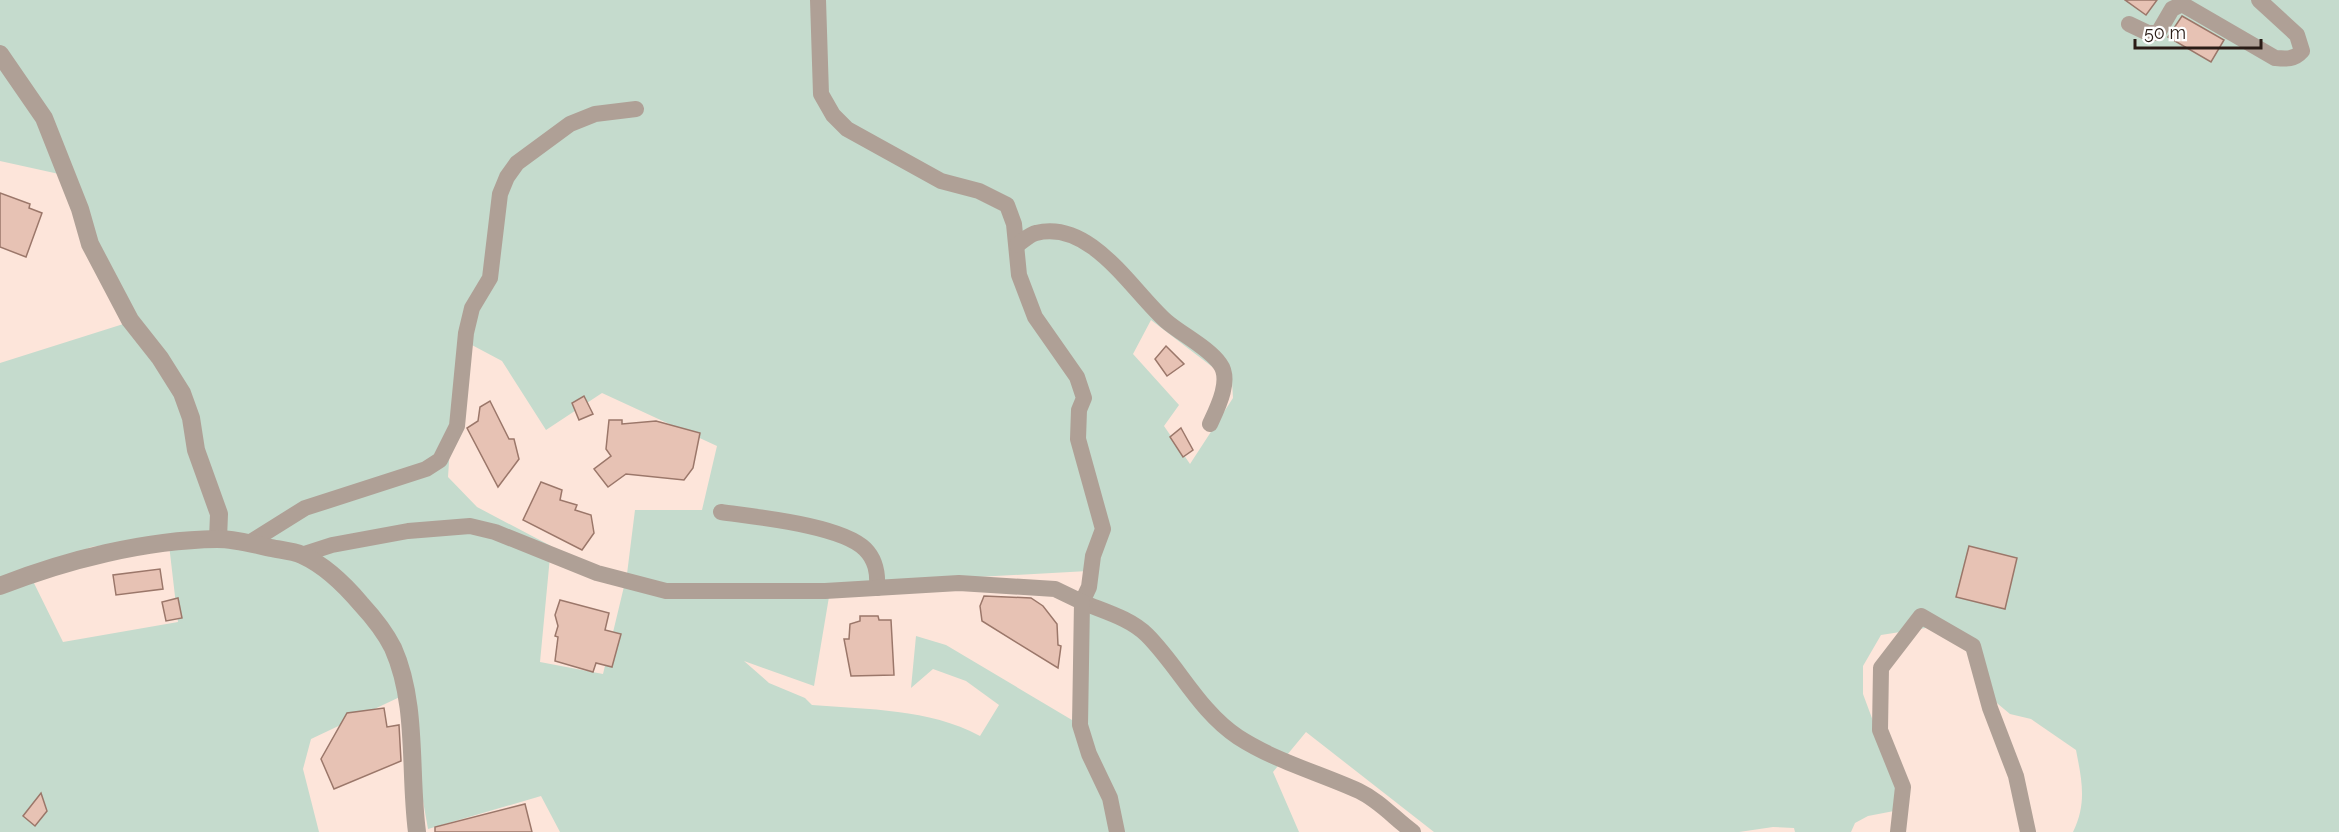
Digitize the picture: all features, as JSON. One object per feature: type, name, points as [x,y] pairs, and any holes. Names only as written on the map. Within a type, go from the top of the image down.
[{"type":"street","points":[[818,0],[821,88],[826,106],[847,129],[940,182],[979,191],[1007,205],[1017,245],[1019,275],[1035,317],[1077,377],[1084,398],[1079,410],[1078,439],[1103,529],[1093,556],[1089,587],[1082,602],[1080,725],[1089,754],[1110,798],[1117,832]]},
{"type":"street","points":[[2129,24],[2148,33],[2158,33],[2172,9],[2182,4],[2275,58],[2297,57],[2302,51],[2297,35],[2259,0]]},
{"type":"street","points":[[0,54],[44,118],[80,209],[90,244],[130,320],[160,358],[182,393],[191,418],[196,450],[219,514],[218,539]]},
{"type":"street","points":[[249,543],[305,508],[426,469],[440,460],[457,426],[466,333],[472,308],[490,278],[500,194],[507,177],[518,163],[570,124],[595,114],[636,109]]},
{"type":"street","points":[[1017,245],[1035,233],[1057,231],[1080,240],[1121,270],[1166,320],[1221,364],[1225,380],[1210,424]]},
{"type":"street","points":[[721,512],[815,527],[857,542],[874,561],[878,573],[877,588]]},
{"type":"street","points":[[301,555],[332,545],[408,531],[470,526],[495,532],[597,573],[666,591],[825,591],[959,583],[1055,589],[1128,621],[1146,633],[1191,693],[1237,736],[1297,766],[1359,792],[1383,806],[1413,832]]},
{"type":"street","points":[[0,586],[50,567],[96,556],[218,539],[249,543],[301,555],[331,574],[353,594],[381,628],[393,647],[401,672],[408,712],[412,790],[417,832]]},
{"type":"street","points":[[1898,832],[1904,787],[1880,730],[1881,668],[1922,616],[1973,646],[1990,708],[2016,776],[2028,832]]},
{"type":"green space","points":[[0,0],[2339,0],[2339,832],[2073,832],[2082,801],[2076,750],[2031,719],[2010,714],[1998,704],[1989,695],[1974,661],[1945,625],[1881,635],[1863,666],[1863,694],[1896,783],[1894,811],[1868,816],[1855,823],[1851,832],[1795,832],[1794,828],[1773,827],[1739,832],[1434,832],[1306,732],[1273,772],[1299,832],[560,832],[541,796],[428,829],[404,695],[311,739],[303,769],[319,832],[0,832],[0,363],[136,320],[59,174],[0,161]],"holes":[[[1151,320],[1232,382],[1233,398],[1190,464],[1164,426],[1179,405],[1133,354]],[[470,344],[502,361],[546,430],[602,393],[717,446],[702,510],[635,510],[627,574],[603,674],[540,662],[551,546],[477,507],[448,477],[451,432]],[[168,536],[178,622],[63,642],[30,575],[91,547]],[[1088,571],[1072,720],[946,645],[916,636],[911,688],[933,669],[966,681],[999,705],[980,736],[940,720],[919,715],[812,705],[805,698],[769,683],[744,661],[814,686],[831,585]]]},
{"type":"building","points":[[2125,0],[2157,0],[2146,15]]},
{"type":"building","points":[[2182,16],[2224,40],[2211,62],[2168,37]]},
{"type":"building","points":[[0,193],[30,204],[29,208],[42,213],[26,257],[0,247]]},
{"type":"building","points":[[1166,346],[1184,364],[1167,376],[1155,359]]},
{"type":"building","points":[[584,396],[593,414],[579,420],[572,403]]},
{"type":"building","points":[[490,401],[509,439],[514,439],[519,459],[498,487],[467,428],[478,421],[480,407]]},
{"type":"building","points":[[609,420],[622,420],[622,424],[656,421],[700,433],[693,468],[684,480],[626,474],[608,487],[594,469],[611,456],[606,449]]},
{"type":"building","points":[[1181,428],[1193,450],[1183,457],[1170,437]]},
{"type":"building","points":[[541,482],[562,490],[560,500],[577,505],[575,510],[591,515],[594,533],[582,550],[523,520]]},
{"type":"building","points":[[1969,546],[2017,558],[2005,609],[1956,597]]},
{"type":"building","points":[[160,569],[163,589],[116,595],[113,575]]},
{"type":"building","points":[[984,596],[1031,598],[1043,606],[1057,624],[1058,645],[1061,646],[1058,668],[982,621],[980,606]]},
{"type":"building","points":[[178,598],[182,618],[166,621],[162,602]]},
{"type":"building","points":[[560,600],[609,613],[605,630],[621,634],[612,667],[596,663],[593,672],[555,661],[558,637],[555,636],[558,626],[555,615]]},
{"type":"building","points":[[860,616],[878,616],[879,620],[891,620],[894,675],[851,676],[844,639],[849,639],[850,624],[860,621]]},
{"type":"building","points":[[384,708],[387,727],[399,725],[401,761],[334,789],[321,759],[347,713]]},
{"type":"building","points":[[41,793],[47,811],[35,826],[23,816]]},
{"type":"building","points":[[525,804],[532,832],[435,832],[435,827]]}]
